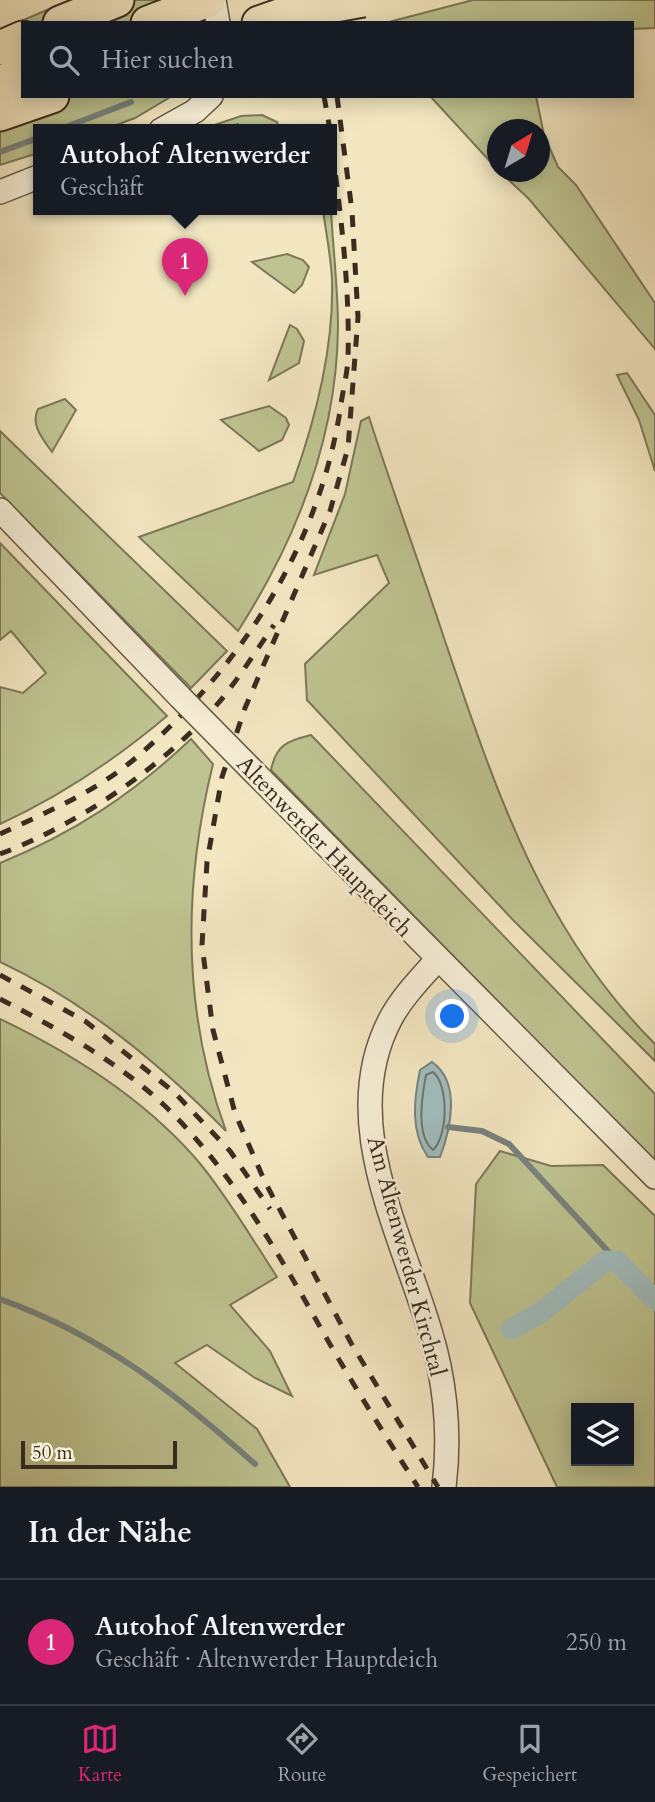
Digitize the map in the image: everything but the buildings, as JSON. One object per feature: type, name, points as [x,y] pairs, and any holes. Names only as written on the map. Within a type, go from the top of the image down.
[{"type":"highway","points":[[65,21],[117,0]]},
{"type":"highway","points":[[153,21],[208,0]]},
{"type":"highway","points":[[272,18],[320,0]]},
{"type":"highway","points":[[272,18],[363,0]]},
{"type":"highway","points":[[0,48],[21,39]]},
{"type":"highway","points":[[0,83],[21,74]]},
{"type":"highway","points":[[0,114],[46,98]]},
{"type":"street","points":[[214,0],[218,21]]},
{"type":"street","points":[[171,124],[195,111],[209,98]]},
{"type":"street","points":[[0,192],[33,179]]},
{"type":"street","name":"Altenwerder Hauptdeich","points":[[0,510],[437,960],[655,1177]]},
{"type":"street","name":"Am Altenwerder Kirchtal","points":[[437,960],[402,1001],[383,1036],[375,1069],[371,1116],[382,1180],[439,1364],[446,1412],[444,1487]]},
{"type":"green space","points":[[70,0],[183,0],[188,21],[21,21]]},
{"type":"green space","points":[[473,0],[655,0],[655,28],[634,29],[634,21],[393,21]]},
{"type":"green space","points":[[21,21],[21,98],[169,98],[135,118],[119,124],[33,124],[33,155],[0,165],[0,30]]},
{"type":"green space","points":[[432,98],[536,98],[541,119],[487,119],[487,158]]},
{"type":"green space","points":[[262,115],[278,124],[218,124],[241,116]]},
{"type":"green space","points":[[550,149],[558,167],[576,185],[655,303],[655,349],[529,199],[511,182],[550,182]]},
{"type":"green space","points":[[324,215],[331,215],[338,312],[336,368],[330,408],[310,486],[295,523],[259,596],[238,631],[139,537],[293,482],[316,408],[327,357],[332,306],[330,254]]},
{"type":"green space","points":[[287,254],[303,260],[309,267],[302,285],[294,293],[252,262]]},
{"type":"green space","points":[[290,325],[297,329],[304,341],[299,363],[269,380]]},
{"type":"green space","points":[[627,373],[655,415],[655,471],[639,420],[617,375]]},
{"type":"green space","points":[[65,399],[76,410],[52,452],[39,432],[36,415],[38,409]]},
{"type":"green space","points":[[269,406],[286,418],[289,425],[282,440],[259,451],[221,420]]},
{"type":"green space","points":[[369,417],[482,749],[526,854],[581,954],[615,1000],[655,1044],[655,1061],[514,921],[307,700],[305,664],[389,583],[377,555],[314,575],[345,494],[361,421]]},
{"type":"green space","points":[[0,431],[227,651],[191,688],[0,493]]},
{"type":"green space","points":[[0,543],[167,716],[87,776],[0,824],[0,687],[23,693],[46,673],[11,631],[0,640]]},
{"type":"green space","points":[[311,735],[655,1094],[655,1162],[271,770],[276,755],[284,745]]},
{"type":"green space","points":[[191,739],[213,764],[196,856],[192,948],[201,1040],[226,1131],[175,1082],[120,1036],[63,996],[0,962],[0,863],[53,839],[102,810],[147,777]]},
{"type":"green space","points":[[0,1019],[83,1064],[159,1121],[212,1179],[277,1277],[230,1305],[270,1351],[292,1396],[255,1378],[207,1345],[175,1363],[257,1429],[290,1487],[0,1487]]},
{"type":"green space","points":[[500,1151],[551,1166],[603,1165],[655,1216],[655,1487],[557,1487],[470,1303],[476,1184]]},
{"type":"water","points":[[432,1062],[447,1081],[450,1093],[450,1119],[440,1157],[428,1157],[422,1147],[415,1115],[420,1070]]},
{"type":"waterway","points":[[74,124],[131,102]]},
{"type":"waterway","points":[[0,152],[33,140]]},
{"type":"waterway","points":[[448,1127],[482,1131],[509,1144],[617,1261]]},
{"type":"waterway","points":[[511,1329],[539,1314],[605,1261],[617,1261],[655,1300]]},
{"type":"waterway","points":[[0,1299],[72,1330],[136,1368],[255,1464]]},
{"type":"railway","points":[[295,0],[302,21]]},
{"type":"railway","points":[[315,0],[320,21]]},
{"type":"railway","points":[[324,98],[329,124]]},
{"type":"railway","points":[[337,98],[352,211],[358,317],[348,448],[330,511],[245,708],[222,777],[207,862],[202,945],[213,1030],[235,1113],[265,1182],[351,1343],[438,1487]]},
{"type":"railway","points":[[0,834],[72,800],[106,780],[138,756],[210,684],[241,644],[294,556],[314,510],[329,461],[347,365],[346,279],[337,186]]},
{"type":"railway","points":[[0,854],[61,826],[151,767],[203,720],[225,695],[274,625]]},
{"type":"railway","points":[[0,975],[85,1021],[174,1092],[230,1151],[270,1209]]},
{"type":"railway","points":[[0,999],[65,1034],[107,1060],[147,1090],[214,1160],[256,1220],[418,1487]]},
{"type":"place","name":"Autohof Altenwerder","points":[[185,296]]}]
